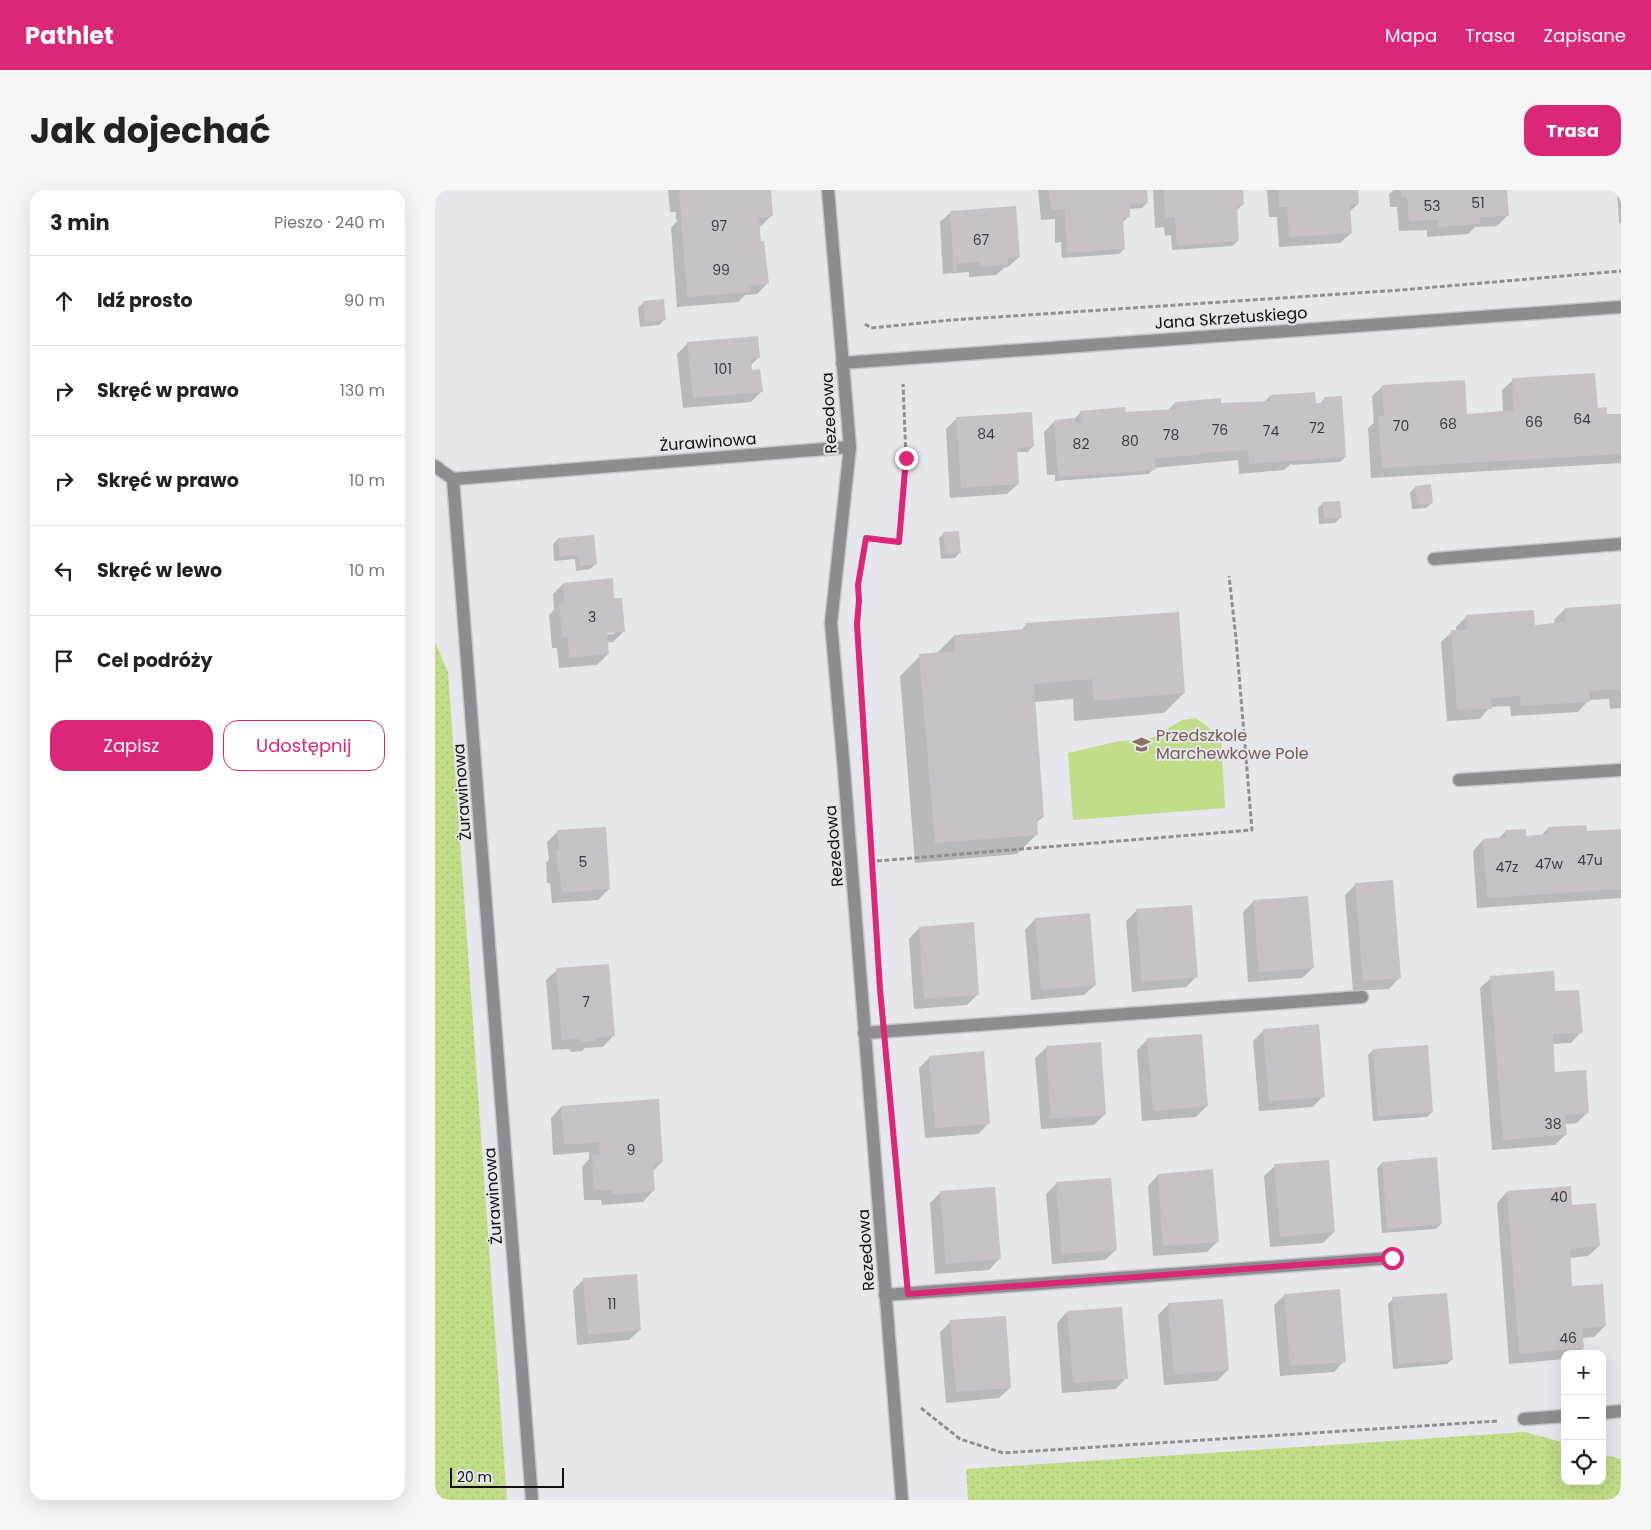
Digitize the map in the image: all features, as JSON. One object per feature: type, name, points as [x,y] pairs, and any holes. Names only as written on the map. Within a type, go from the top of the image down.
[{"type":"street","name":"Rezedowa","points":[[828,190],[850,447],[831,623],[902,1500]]},
{"type":"street","name":"Jana Skrzetuskiego","points":[[843,362],[1621,307]]},
{"type":"street","name":"Żurawinowa","points":[[532,1500],[453,478],[850,447]]},
{"type":"street","points":[[435,466],[453,478]]},
{"type":"street","points":[[1434,558],[1621,544]]},
{"type":"street","points":[[1459,780],[1621,770]]},
{"type":"street","points":[[864,1033],[1362,997]]},
{"type":"street","points":[[885,1295],[1392,1258]]},
{"type":"street","points":[[1606,1413],[1621,1411]]},
{"type":"street","points":[[1524,1419],[1561,1416]]},
{"type":"path","points":[[861,322],[871,328],[883,328],[952,320],[1391,291],[1621,271]]},
{"type":"path","points":[[865,547],[866,538],[899,542],[906,458],[902,380]]},
{"type":"path","points":[[873,861],[1252,830],[1229,576]]},
{"type":"path","points":[[897,1426],[919,1425],[917,1406],[960,1439],[1003,1453],[1524,1419]]},
{"type":"green space","points":[[435,642],[448,672],[507,1500],[435,1500]]},
{"type":"green space","points":[[1196,718],[1221,737],[1225,808],[1073,820],[1068,753],[1120,741],[1152,738],[1182,720]]},
{"type":"green space","points":[[1525,1432],[1561,1442],[1561,1485],[1606,1485],[1606,1455],[1621,1459],[1621,1500],[968,1500],[966,1469]]},
{"type":"building","points":[[679,190],[771,190],[773,216],[759,218],[769,284],[750,286],[750,292],[687,297]]},
{"type":"building","points":[[1049,190],[1147,190],[1148,203],[1130,205],[1130,217],[1123,218],[1125,249],[1067,253],[1065,209],[1051,210]]},
{"type":"building","points":[[1164,190],[1243,190],[1244,205],[1237,206],[1239,241],[1177,246],[1175,217],[1165,218]]},
{"type":"building","points":[[1278,190],[1358,190],[1359,204],[1350,205],[1352,233],[1289,237],[1287,207],[1279,207]]},
{"type":"building","points":[[1400,190],[1507,190],[1509,216],[1480,217],[1480,224],[1439,227],[1437,220],[1409,221],[1407,197],[1401,197]]},
{"type":"building","points":[[1016,206],[1020,257],[1008,258],[1008,265],[980,267],[979,262],[956,264],[956,272],[954,272],[950,211]]},
{"type":"building","points":[[664,299],[666,320],[645,322],[643,301]]},
{"type":"building","points":[[758,336],[760,358],[751,359],[752,370],[760,369],[763,392],[693,398],[687,342]]},
{"type":"building","points":[[1595,373],[1598,408],[1607,407],[1607,414],[1621,414],[1621,454],[1382,468],[1378,416],[1384,416],[1382,385],[1465,380],[1467,414],[1514,410],[1512,378]]},
{"type":"building","points":[[1315,392],[1316,403],[1325,403],[1324,397],[1342,396],[1346,457],[1249,464],[1248,450],[1201,453],[1201,455],[1155,458],[1155,470],[1060,477],[1057,465],[1054,420],[1074,418],[1075,423],[1081,422],[1080,411],[1125,407],[1126,412],[1176,409],[1175,402],[1221,398],[1221,403],[1271,401],[1270,395]]},
{"type":"building","points":[[1032,412],[1034,447],[1017,448],[1019,484],[961,488],[956,417]]},
{"type":"building","points":[[1431,484],[1433,503],[1417,505],[1415,486]]},
{"type":"building","points":[[1340,501],[1342,518],[1324,519],[1322,502]]},
{"type":"building","points":[[959,531],[961,553],[945,554],[943,532]]},
{"type":"building","points":[[594,535],[597,564],[580,566],[579,555],[559,557],[558,538]]},
{"type":"building","points":[[613,578],[614,598],[622,598],[625,632],[607,633],[609,654],[569,658],[568,637],[562,637],[559,603],[564,603],[563,583]]},
{"type":"building","points":[[1621,604],[1621,693],[1619,689],[1590,691],[1590,702],[1521,706],[1520,696],[1491,698],[1492,709],[1457,710],[1451,630],[1467,630],[1466,615],[1534,610],[1535,625],[1565,622],[1565,608]]},
{"type":"building","points":[[1179,612],[1185,693],[1094,701],[1092,679],[1034,684],[1044,817],[1037,818],[1038,835],[935,843],[919,654],[955,651],[954,635],[1026,629],[1025,623]]},
{"type":"building","points":[[1586,825],[1587,831],[1621,829],[1621,889],[1487,898],[1483,839],[1506,837],[1505,830],[1526,829],[1526,836],[1548,834],[1548,827]]},
{"type":"building","points":[[606,827],[610,889],[562,893],[556,850],[559,850],[557,830]]},
{"type":"building","points":[[1393,880],[1401,978],[1363,981],[1355,883]]},
{"type":"building","points":[[1308,896],[1314,968],[1259,972],[1253,900]]},
{"type":"building","points":[[1192,905],[1198,977],[1142,982],[1136,909]]},
{"type":"building","points":[[1090,913],[1096,985],[1041,990],[1035,918]]},
{"type":"building","points":[[974,922],[979,995],[924,999],[919,927]]},
{"type":"building","points":[[609,964],[615,1036],[583,1042],[579,1039],[562,1040],[556,968]]},
{"type":"building","points":[[1554,971],[1555,991],[1579,990],[1583,1033],[1553,1034],[1555,1072],[1586,1070],[1589,1113],[1565,1115],[1567,1135],[1503,1140],[1490,976]]},
{"type":"building","points":[[1319,1024],[1325,1097],[1269,1101],[1263,1029]]},
{"type":"building","points":[[1202,1034],[1208,1106],[1153,1111],[1147,1038]]},
{"type":"building","points":[[1101,1042],[1106,1115],[1051,1119],[1046,1046]]},
{"type":"building","points":[[1428,1045],[1433,1112],[1378,1116],[1373,1049]]},
{"type":"building","points":[[984,1051],[990,1124],[935,1128],[929,1056]]},
{"type":"building","points":[[659,1099],[663,1162],[653,1163],[655,1191],[612,1195],[612,1190],[594,1190],[592,1155],[600,1154],[599,1142],[564,1145],[561,1106]]},
{"type":"building","points":[[1437,1157],[1442,1224],[1387,1229],[1382,1162]]},
{"type":"building","points":[[1329,1160],[1335,1232],[1280,1237],[1274,1164]]},
{"type":"building","points":[[1213,1169],[1219,1242],[1163,1246],[1158,1174]]},
{"type":"building","points":[[1111,1178],[1117,1250],[1062,1254],[1056,1182]]},
{"type":"building","points":[[1571,1186],[1572,1205],[1596,1203],[1600,1246],[1570,1249],[1572,1286],[1603,1284],[1606,1326],[1582,1329],[1584,1348],[1519,1354],[1507,1191]]},
{"type":"building","points":[[995,1187],[1001,1259],[946,1264],[940,1191]]},
{"type":"building","points":[[637,1274],[641,1330],[588,1335],[583,1278]]},
{"type":"building","points":[[1340,1289],[1346,1362],[1290,1366],[1284,1294]]},
{"type":"building","points":[[1447,1293],[1453,1360],[1398,1364],[1392,1297]]},
{"type":"building","points":[[1223,1299],[1229,1370],[1174,1375],[1168,1303]]},
{"type":"building","points":[[1122,1307],[1128,1379],[1073,1383],[1067,1311]]},
{"type":"building","points":[[1006,1316],[1011,1388],[956,1392],[950,1320]]},
{"type":"place","name":"Przedszkole Marchewkowe Pole","points":[[1142,744]]},
{"type":"route","points":[[906,458],[899,542],[866,538],[858,585],[857,624],[880,989],[908,1294],[1392,1258]]}]
